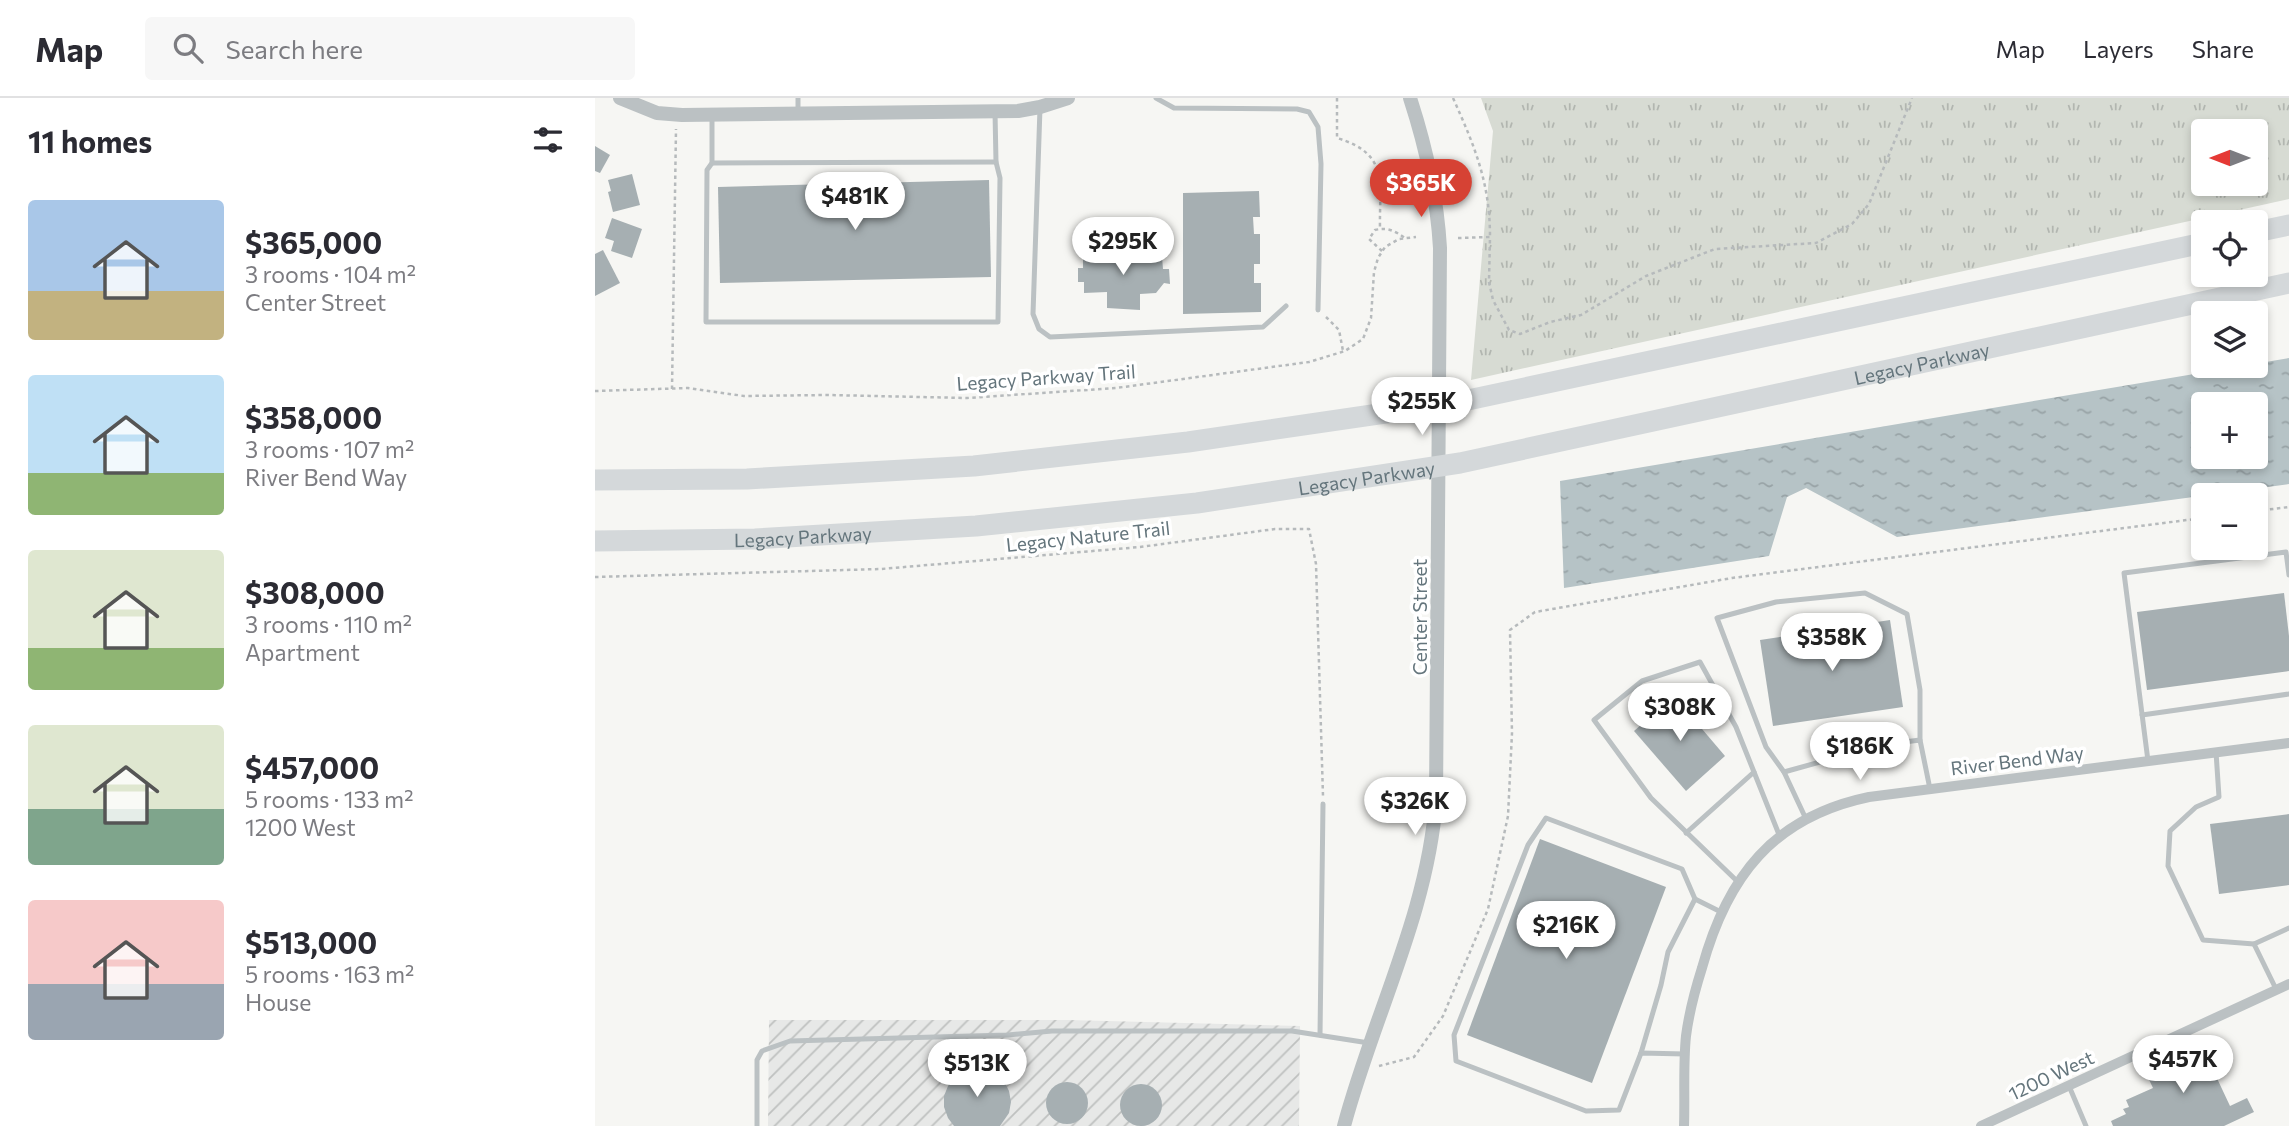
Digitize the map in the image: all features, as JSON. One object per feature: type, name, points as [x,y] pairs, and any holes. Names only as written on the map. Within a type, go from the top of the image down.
[{"type":"highway","points":[[2268,229],[2289,225]]},
{"type":"highway","points":[[595,480],[747,479],[974,466],[1215,438],[1454,403],[2191,246]]},
{"type":"highway","name":"Legacy Parkway","points":[[595,541],[755,539],[977,526],[1197,503],[1349,480],[1473,461],[2289,284]]},
{"type":"street","points":[[620,98],[647,110],[676,115],[798,115],[964,105],[995,112],[1040,107],[1068,98]]},
{"type":"street","name":"Center Street","points":[[1344,1126],[1420,896],[1434,824],[1441,337],[1438,217],[1423,138],[1410,98]]},
{"type":"street","name":"River Bend Way","points":[[1684,1126],[1685,1054],[1693,998],[1713,929],[1738,882],[1757,858],[1780,837],[1806,819],[1853,800],[2289,743]]},
{"type":"street","name":"1200 West","points":[[1981,1126],[2289,984]]},
{"type":"lane","points":[[798,98],[798,115]]},
{"type":"lane","points":[[1156,98],[1174,108],[1297,109],[1309,112],[1318,127],[1321,164],[1318,310]]},
{"type":"lane","points":[[1040,107],[1033,314],[1039,328],[1050,337],[1263,327],[1286,306]]},
{"type":"lane","points":[[712,115],[712,163],[707,170],[706,322],[998,322],[1000,178],[996,162],[995,112]]},
{"type":"lane","points":[[712,163],[996,162]]},
{"type":"lane","points":[[2148,761],[2124,573],[2286,552],[2289,575]]},
{"type":"lane","points":[[1806,819],[1784,772],[1766,747],[1717,618],[1776,602],[1865,593],[1907,614],[1920,690],[1920,740],[1930,789]]},
{"type":"lane","points":[[1738,882],[1651,798],[1594,720],[1642,681],[1700,663],[1736,727],[1780,837]]},
{"type":"lane","points":[[2142,715],[2289,694]]},
{"type":"lane","points":[[1784,772],[1881,745],[1920,740]]},
{"type":"lane","points":[[2216,752],[2219,797],[2196,807],[2170,831],[2168,866],[2203,940],[2254,944],[2289,928]]},
{"type":"lane","points":[[1686,833],[1754,772]]},
{"type":"lane","points":[[1320,1035],[1323,804]]},
{"type":"lane","points":[[1695,899],[1668,952],[1641,1053],[1619,1110],[1586,1111],[1456,1061],[1454,1034],[1528,845],[1546,818],[1682,869],[1695,899],[1721,912]]},
{"type":"lane","points":[[2254,944],[2276,990]]},
{"type":"lane","points":[[757,1126],[757,1060],[762,1051],[790,1041],[1066,1031],[1293,1031],[1370,1043]]},
{"type":"lane","points":[[1641,1053],[1685,1054]]},
{"type":"lane","points":[[2069,1086],[2086,1126]]},
{"type":"path","points":[[1337,98],[1337,138],[1355,144],[1372,156],[1378,171],[1380,229]]},
{"type":"path","points":[[1453,98],[1485,181],[1490,207],[1489,282],[1493,300],[1509,330],[1520,334],[1550,322],[1581,315],[1646,276],[1715,249],[1816,243],[1852,224],[1869,204],[1912,98]]},
{"type":"path","points":[[672,388],[676,115]]},
{"type":"path","points":[[1405,238],[1394,230],[1380,229],[1375,230],[1369,239],[1383,251],[1385,247],[1405,238],[1416,237]]},
{"type":"path","points":[[1458,237],[1490,237]]},
{"type":"path","name":"Legacy Parkway Trail","points":[[595,391],[688,388],[744,396],[967,398],[1117,388],[1308,362],[1343,351],[1363,340],[1369,329],[1374,272],[1383,251]]},
{"type":"path","points":[[1318,310],[1339,330],[1343,351]]},
{"type":"path","points":[[2268,510],[2289,507]]},
{"type":"path","points":[[1363,1063],[1381,1067],[1414,1057],[1443,1016],[1488,909],[1508,816],[1512,733],[1510,630],[1535,612],[1732,578],[2191,520]]},
{"type":"path","name":"Legacy Nature Trail","points":[[595,577],[881,569],[1140,547],[1275,529],[1308,529],[1316,564],[1323,804]]},
{"type":"shaded area","points":[[769,1020],[1068,1020],[1300,1026],[1299,1126],[768,1126]]},
{"type":"green space","points":[[1481,98],[2289,98],[2289,199],[2239,210],[2191,210],[2191,221],[1471,380],[1493,131]]},
{"type":"water","points":[[2289,358],[2289,484],[2268,487],[2268,483],[2191,483],[2191,497],[1897,537],[1806,488],[1787,497],[1769,556],[1564,588],[1560,481],[2191,375],[2191,378],[2268,378],[2268,362]]},
{"type":"building","points":[[595,146],[610,155],[600,173],[595,171]]},
{"type":"building","points":[[632,174],[640,205],[613,212],[608,180]]},
{"type":"building","points":[[989,180],[991,277],[720,283],[718,187]]},
{"type":"building","points":[[1259,191],[1260,217],[1253,217],[1254,234],[1260,234],[1260,264],[1254,264],[1254,283],[1261,283],[1261,312],[1183,314],[1183,193]]},
{"type":"building","points":[[612,218],[642,229],[632,258],[611,251],[614,241],[605,238]]},
{"type":"building","points":[[1105,248],[1140,248],[1141,257],[1162,257],[1163,269],[1169,269],[1170,284],[1164,283],[1156,293],[1140,294],[1140,310],[1107,308],[1107,292],[1084,293],[1084,282],[1078,282],[1078,268],[1083,268],[1083,258],[1105,257]]},
{"type":"building","points":[[603,250],[620,283],[595,296],[595,254]]},
{"type":"building","points":[[2284,593],[2289,636],[2289,671],[2147,690],[2137,612]]},
{"type":"building","points":[[1890,620],[1903,707],[1773,726],[1760,640]]},
{"type":"building","points":[[1674,696],[1725,756],[1686,791],[1634,731]]},
{"type":"building","points":[[2289,814],[2289,885],[2219,894],[2210,824]]},
{"type":"building","points":[[1540,839],[1666,887],[1592,1083],[1467,1035]]},
{"type":"building","points":[[2199,1040],[2230,1106],[2247,1098],[2254,1112],[2224,1126],[2113,1126],[2111,1121],[2126,1114],[2123,1109],[2129,1107],[2126,1100],[2153,1088],[2143,1067]]},
{"type":"building","points":[[974,1068],[995,1074],[1004,1081],[1009,1091],[1009,1113],[1000,1126],[954,1126],[948,1118],[944,1096],[948,1086],[955,1077]]},
{"type":"building","points":[[1067,1082],[1082,1088],[1088,1103],[1082,1118],[1067,1124],[1052,1118],[1046,1103],[1052,1088]]},
{"type":"building","points":[[1141,1084],[1156,1090],[1162,1105],[1156,1120],[1141,1126],[1126,1120],[1120,1105],[1126,1090]]}]
